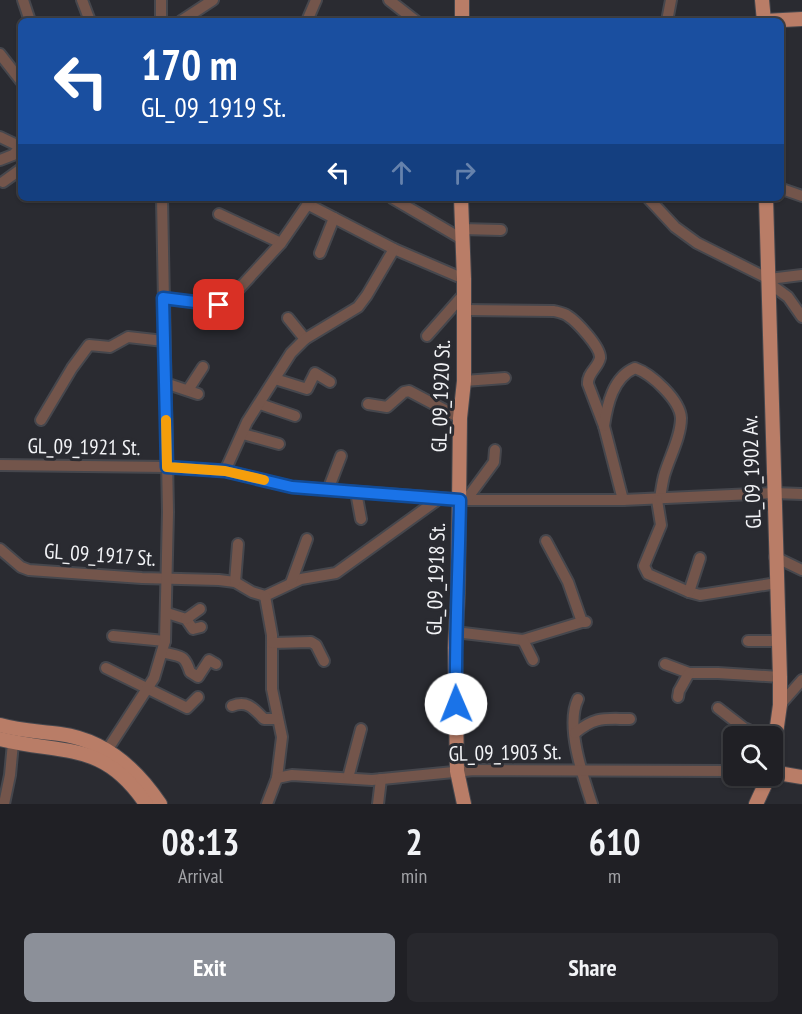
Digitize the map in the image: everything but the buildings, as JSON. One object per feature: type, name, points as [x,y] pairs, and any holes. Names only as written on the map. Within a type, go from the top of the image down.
[{"type":"main road","points":[[462,0],[462,18]]},
{"type":"main road","points":[[762,0],[764,18]]},
{"type":"main road","points":[[784,20],[802,19]]},
{"type":"main road","name":"GL_09_1920 St.","points":[[461,201],[464,279],[464,381],[460,418],[463,500]]},
{"type":"main road","name":"GL_09_1902 Av.","points":[[766,201],[780,677],[777,726]]},
{"type":"main road","name":"GL_09_1918 St.","points":[[463,500],[455,632],[457,771],[464,804]]},
{"type":"main road","points":[[0,725],[34,733],[71,736],[90,741],[146,804]]},
{"type":"main road","points":[[6,741],[104,755],[131,768],[144,781],[160,804]]},
{"type":"main road","points":[[783,774],[802,777]]},
{"type":"main road","points":[[756,804],[764,786]]},
{"type":"street","points":[[22,0],[29,18]]},
{"type":"street","points":[[82,0],[89,18]]},
{"type":"street","points":[[161,0],[161,18]]},
{"type":"street","points":[[186,18],[213,0]]},
{"type":"street","points":[[309,18],[316,0]]},
{"type":"street","points":[[389,0],[412,18]]},
{"type":"street","points":[[668,18],[671,0]]},
{"type":"street","points":[[0,54],[18,77]]},
{"type":"street","points":[[0,137],[18,146]]},
{"type":"street","points":[[0,160],[14,155],[18,150]]},
{"type":"street","points":[[3,182],[18,171]]},
{"type":"street","points":[[784,190],[802,196]]},
{"type":"street","points":[[104,755],[148,689],[164,647],[167,613],[167,467],[162,201]]},
{"type":"street","points":[[398,201],[461,234],[501,230]]},
{"type":"street","points":[[652,201],[675,227],[697,243],[769,281],[788,297],[802,317]]},
{"type":"street","points":[[163,298],[219,305],[226,303],[281,243],[311,202],[334,218],[394,249],[464,279]]},
{"type":"street","points":[[219,213],[281,243]]},
{"type":"street","points":[[320,253],[334,218]]},
{"type":"street","points":[[225,471],[248,422],[291,353],[304,339],[358,307],[367,296],[394,249]]},
{"type":"street","points":[[769,281],[802,275]]},
{"type":"street","name":"GL_09_1920 St.","points":[[427,336],[464,294]]},
{"type":"street","points":[[464,310],[554,311],[576,322],[590,338],[600,354],[587,380],[604,426],[623,500]]},
{"type":"street","points":[[288,318],[304,339]]},
{"type":"street","points":[[41,420],[72,368],[89,345],[110,346],[127,337],[164,341]]},
{"type":"street","points":[[165,383],[193,392],[203,367]]},
{"type":"street","points":[[604,426],[607,408],[614,389],[630,370],[635,369],[650,375],[667,391],[679,411],[681,421],[658,499],[661,525],[644,568],[648,574],[700,595],[777,584]]},
{"type":"street","points":[[275,379],[307,389],[315,373],[330,382]]},
{"type":"street","points":[[464,381],[504,378]]},
{"type":"street","points":[[368,404],[387,406],[408,391],[460,418]]},
{"type":"street","points":[[260,404],[295,416]]},
{"type":"street","points":[[243,434],[279,444]]},
{"type":"street","points":[[463,500],[494,462],[495,450]]},
{"type":"street","points":[[328,490],[341,456]]},
{"type":"street","name":"GL_09_1921 St.","points":[[0,465],[167,467],[225,471],[285,486],[463,500],[623,500],[802,494]]},
{"type":"street","points":[[356,492],[361,519]]},
{"type":"street","points":[[267,804],[277,778],[282,737],[272,689],[272,643],[265,596],[301,579],[336,573],[440,498]]},
{"type":"street","points":[[291,583],[307,539]]},
{"type":"street","points":[[455,632],[523,640],[584,622],[568,582],[546,541]]},
{"type":"street","points":[[235,582],[238,544]]},
{"type":"street","name":"GL_09_1917 St.","points":[[0,549],[21,567],[29,570],[167,579],[201,578],[235,582],[265,596]]},
{"type":"street","points":[[775,557],[802,570]]},
{"type":"street","points":[[689,592],[700,558]]},
{"type":"street","points":[[186,619],[200,609]]},
{"type":"street","points":[[167,613],[186,619],[193,629],[201,627]]},
{"type":"street","points":[[113,636],[164,647],[184,658],[190,672],[198,676],[209,660],[216,664]]},
{"type":"street","points":[[523,640],[533,660]]},
{"type":"street","points":[[748,641],[778,641]]},
{"type":"street","points":[[272,643],[311,642],[316,645],[324,661]]},
{"type":"street","points":[[665,664],[688,673],[780,677]]},
{"type":"street","points":[[106,668],[187,708],[198,696]]},
{"type":"street","points":[[678,697],[688,673]]},
{"type":"street","points":[[780,705],[802,680]]},
{"type":"street","points":[[578,699],[573,709],[575,733],[581,771],[592,804]]},
{"type":"street","points":[[232,706],[248,705],[264,719],[278,719]]},
{"type":"street","points":[[718,708],[741,726]]},
{"type":"street","points":[[575,733],[591,721],[630,719]]},
{"type":"street","points":[[348,778],[361,729]]},
{"type":"street","points":[[4,804],[10,775],[6,741]]},
{"type":"street","name":"GL_09_1903 St.","points":[[277,778],[292,775],[363,780],[457,771],[723,771]]},
{"type":"street","points":[[378,804],[381,779]]},
{"type":"slow traffic","points":[[166,420],[167,467],[225,471],[264,480]]},
{"type":"route","points":[[219,305],[163,298],[167,467],[225,471],[292,487],[460,500],[455,632],[456,704]]}]
